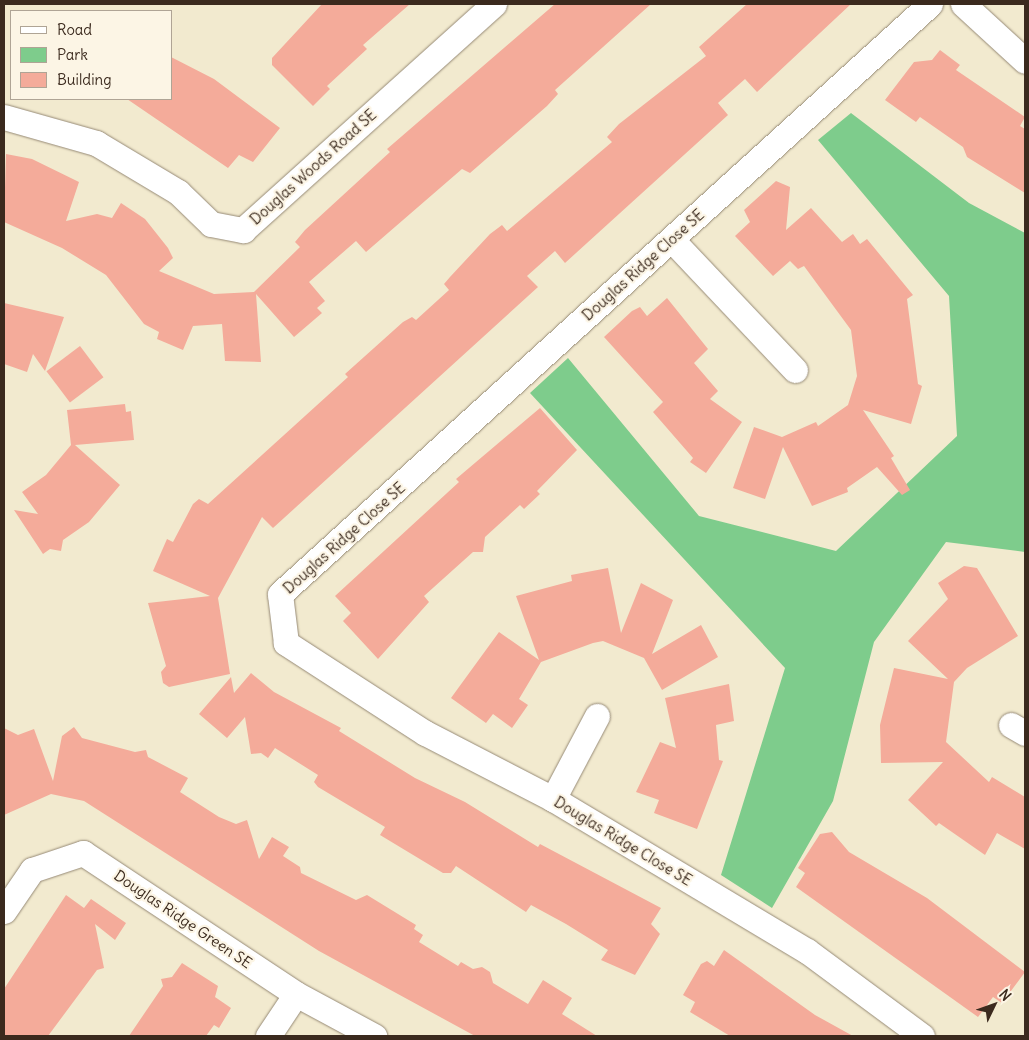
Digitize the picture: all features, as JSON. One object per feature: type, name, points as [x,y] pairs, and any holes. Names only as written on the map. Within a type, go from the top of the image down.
[{"type":"street","name":"Douglas Woods Road SE","points":[[4,117],[96,143],[178,192],[211,224],[242,230],[494,4]]},
{"type":"street","name":"Douglas Ridge Close SE","points":[[922,1036],[807,951],[553,799],[425,733],[286,643],[280,594],[930,4]]},
{"type":"street","points":[[963,4],[1025,61]]},
{"type":"street","points":[[672,240],[795,370]]},
{"type":"street","points":[[553,799],[597,716]]},
{"type":"street","name":"Douglas Ridge Green SE","points":[[4,911],[32,870],[84,853],[296,994],[374,1036]]},
{"type":"street","points":[[268,1036],[296,994]]},
{"type":"green space","points":[[851,113],[969,203],[1025,233],[1025,552],[946,542],[874,642],[833,801],[772,908],[721,875],[785,668],[530,393],[568,358],[699,516],[836,551],[957,436],[949,296],[818,140]]},
{"type":"building","points":[[322,4],[410,4],[363,45],[367,49],[327,86],[330,89],[313,106],[272,65],[272,58]]},
{"type":"building","points":[[555,4],[651,4],[555,90],[558,94],[547,106],[470,173],[462,169],[366,252],[356,241],[309,282],[325,301],[317,308],[322,313],[294,337],[256,294],[261,362],[225,361],[222,324],[193,326],[183,350],[157,339],[159,332],[144,324],[106,275],[62,248],[4,222],[6,154],[32,159],[79,182],[66,221],[97,214],[112,218],[121,203],[145,219],[168,248],[173,258],[159,271],[214,294],[254,292],[300,247],[295,242],[305,230],[390,152],[387,149]]},
{"type":"building","points":[[747,4],[851,4],[757,92],[745,79],[718,103],[728,115],[565,263],[555,251],[527,276],[538,287],[273,528],[262,517],[218,598],[230,674],[169,687],[163,683],[161,672],[166,666],[148,603],[210,596],[153,571],[167,539],[173,542],[193,504],[199,499],[208,504],[348,377],[345,374],[403,322],[412,317],[416,320],[449,290],[444,284],[490,234],[502,225],[507,231],[612,142],[607,137],[619,124],[706,56],[699,47]]},
{"type":"building","points":[[940,50],[960,65],[956,70],[1025,117],[1020,126],[1025,129],[1025,193],[967,157],[963,147],[920,117],[916,122],[885,100],[914,62],[932,60]]},
{"type":"building","points":[[172,58],[214,79],[280,128],[253,162],[239,155],[228,168],[128,100],[172,100]]},
{"type":"building","points":[[776,181],[790,187],[786,230],[811,208],[842,242],[853,234],[860,244],[867,239],[913,295],[907,299],[918,384],[922,386],[911,424],[863,410],[894,456],[891,458],[910,490],[902,495],[877,467],[847,488],[848,492],[812,506],[783,447],[765,499],[733,488],[754,427],[782,437],[816,422],[818,426],[848,405],[857,376],[851,330],[804,266],[798,269],[790,261],[773,276],[735,236],[750,222],[744,210]]},
{"type":"building","points":[[667,298],[708,349],[694,363],[718,391],[710,399],[742,422],[706,473],[690,462],[693,458],[653,412],[663,402],[604,337],[632,311],[640,307],[647,316]]},
{"type":"building","points":[[4,303],[64,317],[45,371],[33,354],[27,372],[4,364]]},
{"type":"building","points":[[80,346],[103,377],[70,402],[46,371]]},
{"type":"building","points":[[125,404],[126,412],[131,411],[134,440],[75,445],[120,485],[89,522],[63,540],[61,551],[50,549],[43,554],[14,510],[38,514],[22,492],[46,475],[71,445],[67,410]]},
{"type":"building","points":[[540,408],[577,450],[537,491],[540,494],[524,509],[520,505],[485,537],[483,552],[473,552],[424,596],[429,602],[378,659],[343,621],[351,613],[335,596],[459,482],[456,479]]},
{"type":"building","points":[[964,566],[977,568],[1018,636],[967,668],[954,682],[946,742],[989,782],[992,777],[1025,797],[1025,849],[997,833],[985,855],[939,823],[936,826],[908,800],[943,762],[881,763],[880,725],[894,668],[948,679],[908,641],[948,599],[938,583]]},
{"type":"building","points":[[608,568],[621,633],[641,583],[673,600],[652,654],[701,625],[718,657],[662,690],[644,658],[603,641],[593,643],[541,662],[519,699],[528,705],[512,728],[493,714],[486,723],[451,698],[499,632],[539,660],[516,596],[572,581],[571,575]]},
{"type":"building","points":[[251,673],[274,692],[341,728],[339,731],[415,778],[465,802],[538,847],[540,844],[661,908],[651,924],[660,934],[635,975],[601,960],[608,950],[566,924],[531,905],[526,912],[456,866],[451,873],[443,873],[380,835],[385,827],[318,787],[314,782],[318,775],[275,748],[268,758],[261,753],[251,754],[245,717],[227,738],[199,714],[231,677],[234,693]]},
{"type":"building","points":[[729,684],[734,721],[716,725],[719,760],[723,761],[697,829],[654,813],[659,800],[636,792],[660,742],[676,748],[665,698]]},
{"type":"building","points":[[74,727],[82,738],[135,752],[146,750],[148,757],[188,778],[180,792],[219,817],[236,824],[247,820],[259,859],[272,837],[289,847],[283,856],[300,867],[301,873],[356,900],[367,895],[416,925],[414,929],[423,935],[419,942],[458,966],[461,962],[473,969],[482,967],[490,972],[493,983],[528,1004],[543,980],[572,998],[562,1014],[597,1036],[475,1036],[319,951],[84,801],[51,794],[4,815],[4,728],[18,735],[34,729],[53,781],[62,736]]},
{"type":"building","points":[[832,832],[849,852],[927,898],[1025,972],[1002,1003],[993,997],[978,1017],[796,887],[805,873],[798,868],[820,834]]},
{"type":"building","points":[[66,895],[84,908],[91,899],[126,923],[115,940],[95,924],[104,968],[97,970],[48,1036],[4,1036],[4,989]]},
{"type":"building","points":[[724,950],[815,1015],[853,1036],[730,1036],[690,1012],[695,1002],[683,995],[701,964],[707,961],[714,966]]},
{"type":"building","points":[[182,963],[218,986],[215,997],[231,1008],[219,1028],[214,1025],[206,1036],[129,1036],[163,986],[161,979],[172,977]]}]
